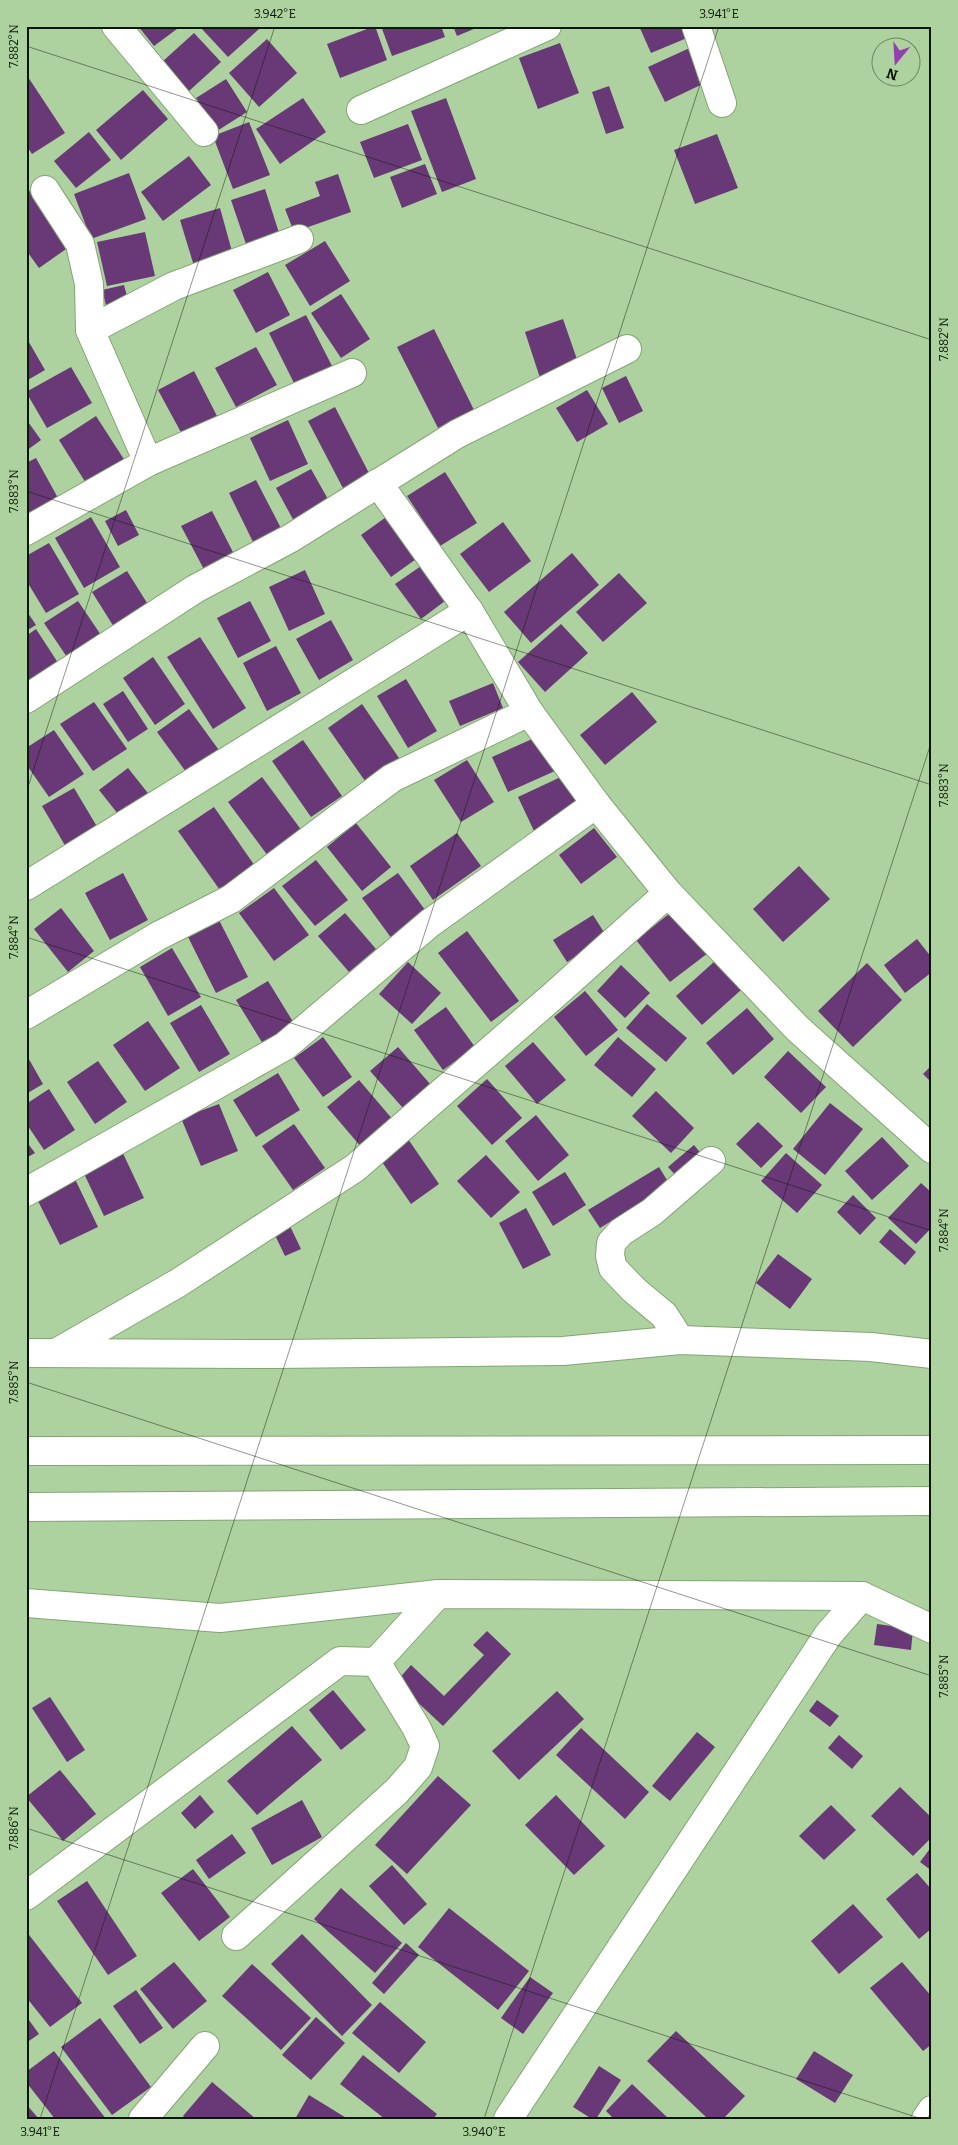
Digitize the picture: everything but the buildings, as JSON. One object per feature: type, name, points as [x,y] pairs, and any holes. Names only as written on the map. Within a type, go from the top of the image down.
[{"type":"main road","points":[[116,26],[204,132]]},
{"type":"main road","points":[[361,110],[547,26]]},
{"type":"main road","points":[[696,26],[722,103]]},
{"type":"main road","points":[[45,190],[80,244],[89,284],[90,330],[148,462]]},
{"type":"main road","points":[[90,330],[174,286],[299,239]]},
{"type":"main road","points":[[26,699],[195,589],[291,538],[456,434],[627,349]]},
{"type":"main road","points":[[26,531],[148,462],[352,373]]},
{"type":"main road","points":[[378,483],[468,611],[529,712],[596,804],[668,893],[798,1029],[932,1149]]},
{"type":"main road","points":[[26,886],[468,611]]},
{"type":"main road","points":[[26,1016],[158,936],[231,899],[392,778],[529,712]]},
{"type":"main road","points":[[26,1192],[284,1046],[430,923],[596,804]]},
{"type":"main road","points":[[55,1354],[178,1283],[355,1168],[554,996],[668,893]]},
{"type":"main road","points":[[680,1340],[664,1315],[634,1290],[613,1268],[610,1256],[611,1243],[621,1232],[652,1212],[711,1161]]},
{"type":"main road","points":[[26,1353],[563,1351],[680,1340],[871,1346],[932,1354]]},
{"type":"main road","points":[[26,1451],[932,1450]]},
{"type":"main road","points":[[26,1508],[932,1501]]},
{"type":"main road","points":[[26,1896],[340,1662],[376,1662],[438,1594]]},
{"type":"main road","points":[[26,1603],[220,1618],[438,1594],[862,1596],[932,1628]]},
{"type":"main road","points":[[508,2119],[828,1635],[862,1596]]},
{"type":"main road","points":[[236,1936],[397,1791],[418,1767],[425,1746],[416,1727],[376,1662]]},
{"type":"main road","points":[[143,2119],[205,2046]]},
{"type":"main road","points":[[926,2119],[932,2110]]}]
